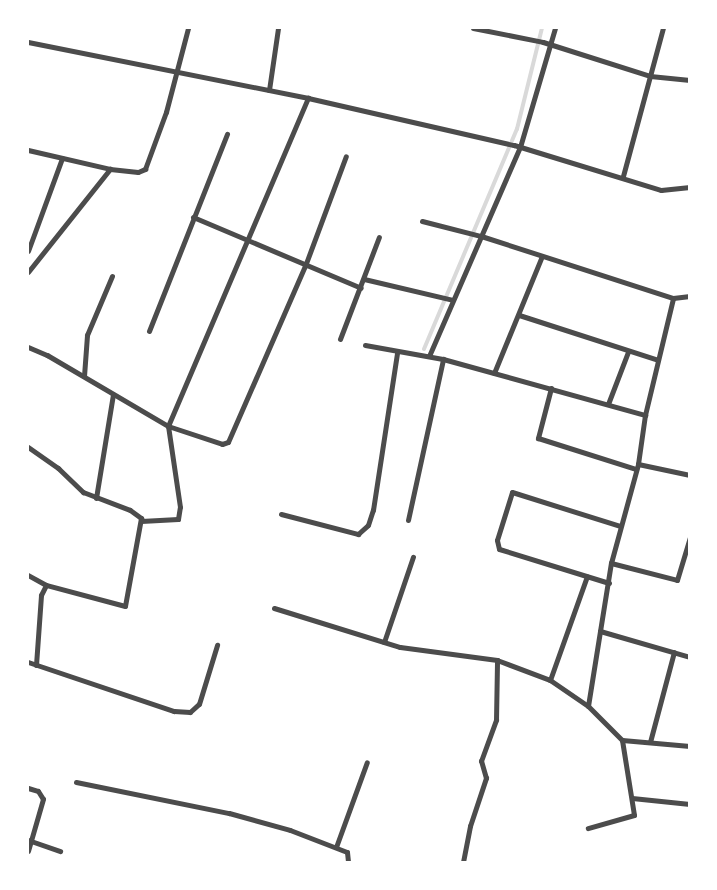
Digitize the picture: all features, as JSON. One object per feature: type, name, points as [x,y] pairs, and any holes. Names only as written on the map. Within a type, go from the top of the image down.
[{"type":"street","points":[[28,150],[110,169],[138,172],[145,169],[177,73],[188,28]]},
{"type":"street","points":[[269,90],[278,28]]},
{"type":"street","points":[[473,28],[543,42],[650,76],[690,80]]},
{"type":"street","points":[[429,356],[448,299],[476,235],[520,147],[554,28]]},
{"type":"street","points":[[623,176],[663,28]]},
{"type":"street","points":[[28,42],[308,98],[514,145],[623,176],[661,190],[690,187]]},
{"type":"street","points":[[141,521],[176,520],[180,515],[168,426],[308,98]]},
{"type":"street","points":[[149,331],[227,134]]},
{"type":"street","points":[[28,347],[84,376],[168,426],[222,444],[228,442],[305,266],[346,156]]},
{"type":"street","points":[[28,252],[62,158]]},
{"type":"street","points":[[28,272],[110,169]]},
{"type":"street","points":[[193,217],[360,288]]},
{"type":"street","points":[[422,221],[476,235],[673,298],[690,296]]},
{"type":"street","points":[[340,339],[379,237]]},
{"type":"street","points":[[494,373],[542,256]]},
{"type":"street","points":[[84,376],[87,335],[112,276]]},
{"type":"street","points":[[364,279],[448,299]]},
{"type":"street","points":[[588,706],[611,563],[637,466],[645,415],[673,298]]},
{"type":"street","points":[[519,315],[628,352],[658,360]]},
{"type":"street","points":[[364,345],[397,353],[443,359],[645,415]]},
{"type":"street","points":[[608,404],[628,352]]},
{"type":"street","points":[[281,514],[358,534],[368,525],[373,510],[397,353]]},
{"type":"street","points":[[408,520],[443,359]]},
{"type":"street","points":[[551,388],[538,438],[637,466],[690,475]]},
{"type":"street","points":[[96,498],[112,394]]},
{"type":"street","points":[[28,447],[58,468],[83,492],[135,512],[141,521],[125,606],[46,585],[28,575]]},
{"type":"street","points":[[609,583],[499,549],[498,540],[511,494],[515,492],[620,526]]},
{"type":"street","points":[[611,563],[677,580],[690,537]]},
{"type":"street","points":[[384,642],[413,557]]},
{"type":"street","points":[[550,680],[587,576]]},
{"type":"street","points":[[36,665],[41,595],[46,585]]},
{"type":"street","points":[[274,608],[410,649],[497,660],[550,680],[588,706],[622,740],[634,815],[588,828]]},
{"type":"street","points":[[600,631],[690,657]]},
{"type":"street","points":[[28,662],[174,711],[190,712],[199,704],[217,645]]},
{"type":"street","points":[[650,742],[674,652]]},
{"type":"street","points":[[463,862],[470,826],[486,778],[481,761],[496,720],[497,660]]},
{"type":"street","points":[[622,740],[690,746]]},
{"type":"street","points":[[336,847],[367,762]]},
{"type":"street","points":[[76,782],[229,813],[336,847],[346,852],[348,862]]},
{"type":"street","points":[[28,788],[38,791],[43,800],[29,841],[28,851]]},
{"type":"street","points":[[632,798],[690,804]]},
{"type":"street","points":[[29,841],[60,851]]},
{"type":"waterway","points":[[424,349],[517,129],[542,28]]}]
